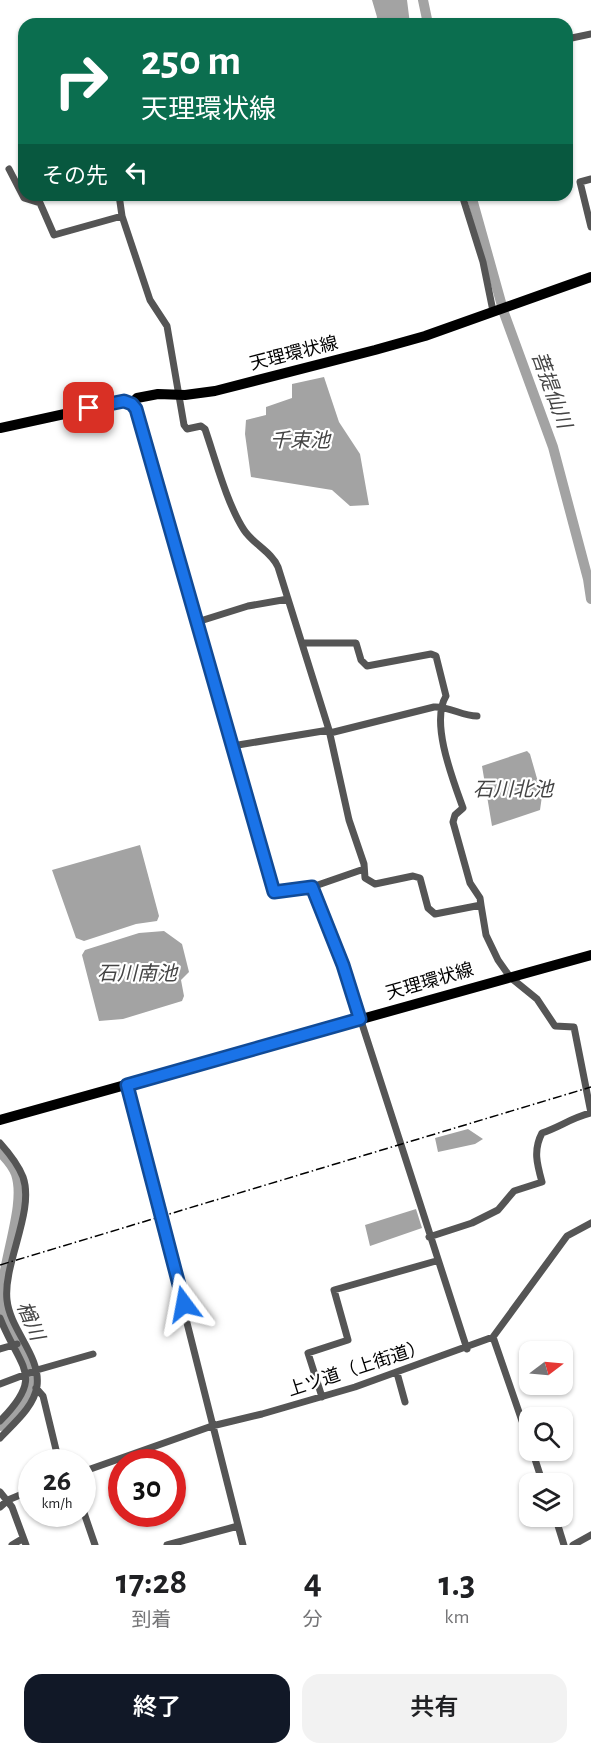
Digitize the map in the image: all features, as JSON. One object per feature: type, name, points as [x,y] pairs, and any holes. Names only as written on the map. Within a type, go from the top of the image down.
[{"type":"main road","name":"天理環状線","points":[[0,429],[124,401],[132,404],[137,398],[215,391],[351,357],[425,336],[591,277]]},
{"type":"main road","name":"天理環状線","points":[[0,1120],[591,956]]},
{"type":"street","points":[[573,38],[591,34]]},
{"type":"street","points":[[9,169],[18,186]]},
{"type":"street","points":[[591,179],[580,182],[591,227]]},
{"type":"street","points":[[31,201],[41,205],[54,236],[122,216]]},
{"type":"street","points":[[120,201],[122,216],[153,307],[167,326],[184,425],[187,429],[201,426],[205,429],[238,520],[258,547],[275,560],[330,731],[349,820],[365,878],[375,884],[413,876],[420,878],[428,908],[435,914],[481,905]]},
{"type":"street","points":[[464,201],[483,262],[494,310]]},
{"type":"street","points":[[132,404],[274,892],[312,887],[364,868]]},
{"type":"street","points":[[197,622],[248,606],[288,599]]},
{"type":"street","points":[[302,643],[356,643],[361,660],[367,666],[431,654],[436,656],[446,696],[439,706],[446,750],[463,808],[455,815],[453,822],[470,883],[480,898],[489,944],[510,978],[537,999],[555,1026],[574,1027],[591,1113],[568,1119],[562,1126],[542,1133],[536,1145],[542,1182],[514,1191],[505,1205],[480,1219],[429,1237]]},
{"type":"street","points":[[232,746],[330,731],[439,706],[468,716],[477,716]]},
{"type":"street","points":[[312,887],[343,965],[436,1261],[467,1349]]},
{"type":"street","points":[[127,1085],[163,1216],[212,1426],[243,1545]]},
{"type":"street","points":[[0,1143],[24,1179],[19,1235],[6,1298],[36,1388],[43,1396],[56,1449]]},
{"type":"street","name":"上ツ道（上街道）","points":[[96,1467],[212,1426],[322,1397],[397,1373],[467,1349],[493,1337],[567,1236],[591,1222]]},
{"type":"street","points":[[322,1397],[308,1353],[348,1340],[334,1290],[436,1261]]},
{"type":"street","points":[[0,1275],[9,1276]]},
{"type":"street","points":[[0,1318],[13,1346],[31,1372],[24,1395],[0,1421]]},
{"type":"street","points":[[493,1337],[519,1412]]},
{"type":"street","points":[[0,1349],[22,1341]]},
{"type":"street","points":[[0,1384],[31,1372],[93,1354]]},
{"type":"street","points":[[397,1373],[405,1402]]},
{"type":"street","points":[[0,1438],[26,1411],[36,1388]]},
{"type":"street","points":[[0,1492],[8,1500],[24,1542],[12,1545]]},
{"type":"street","points":[[0,1507],[18,1496]]},
{"type":"street","points":[[167,1545],[238,1526]]},
{"type":"street","points":[[89,1527],[95,1545]]},
{"type":"street","points":[[558,1527],[564,1545]]},
{"type":"street","points":[[573,1545],[591,1535]]},
{"type":"water","points":[[372,0],[407,0],[409,18],[377,17]]},
{"type":"water","name":"千束池","points":[[324,377],[339,422],[360,454],[369,505],[350,506],[332,490],[251,477],[245,434],[246,420],[266,415],[266,407],[292,398],[292,384]]},
{"type":"water","name":"石川北池","points":[[527,751],[530,754],[542,796],[540,810],[492,826],[482,766]]},
{"type":"water","name":"石川南池","points":[[140,845],[159,916],[157,921],[136,924],[84,941],[76,938],[52,870]]},
{"type":"water","name":"石川南池","points":[[164,931],[182,944],[189,972],[181,980],[184,996],[182,1001],[123,1019],[99,1021],[82,955],[85,950],[139,933]]},
{"type":"water","points":[[468,1129],[483,1139],[475,1144],[438,1152],[435,1138]]},
{"type":"water","points":[[416,1209],[422,1228],[370,1246],[365,1225]]},
{"type":"waterway","name":"菩提仙川","points":[[423,0],[427,18]]},
{"type":"waterway","name":"菩提仙川","points":[[473,201],[504,313],[553,447],[588,579],[591,599]]},
{"type":"waterway","name":"楢川","points":[[0,1152],[15,1171],[18,1187],[16,1219],[2,1287],[2,1302],[8,1322],[25,1353],[32,1373],[31,1390],[25,1402],[0,1426]]},
{"type":"railway","points":[[0,1265],[591,1087]]},
{"type":"route","points":[[89,408],[128,401],[136,409],[274,892],[282,893],[312,887],[343,965],[360,1019],[127,1085],[163,1216],[184,1304]]}]
